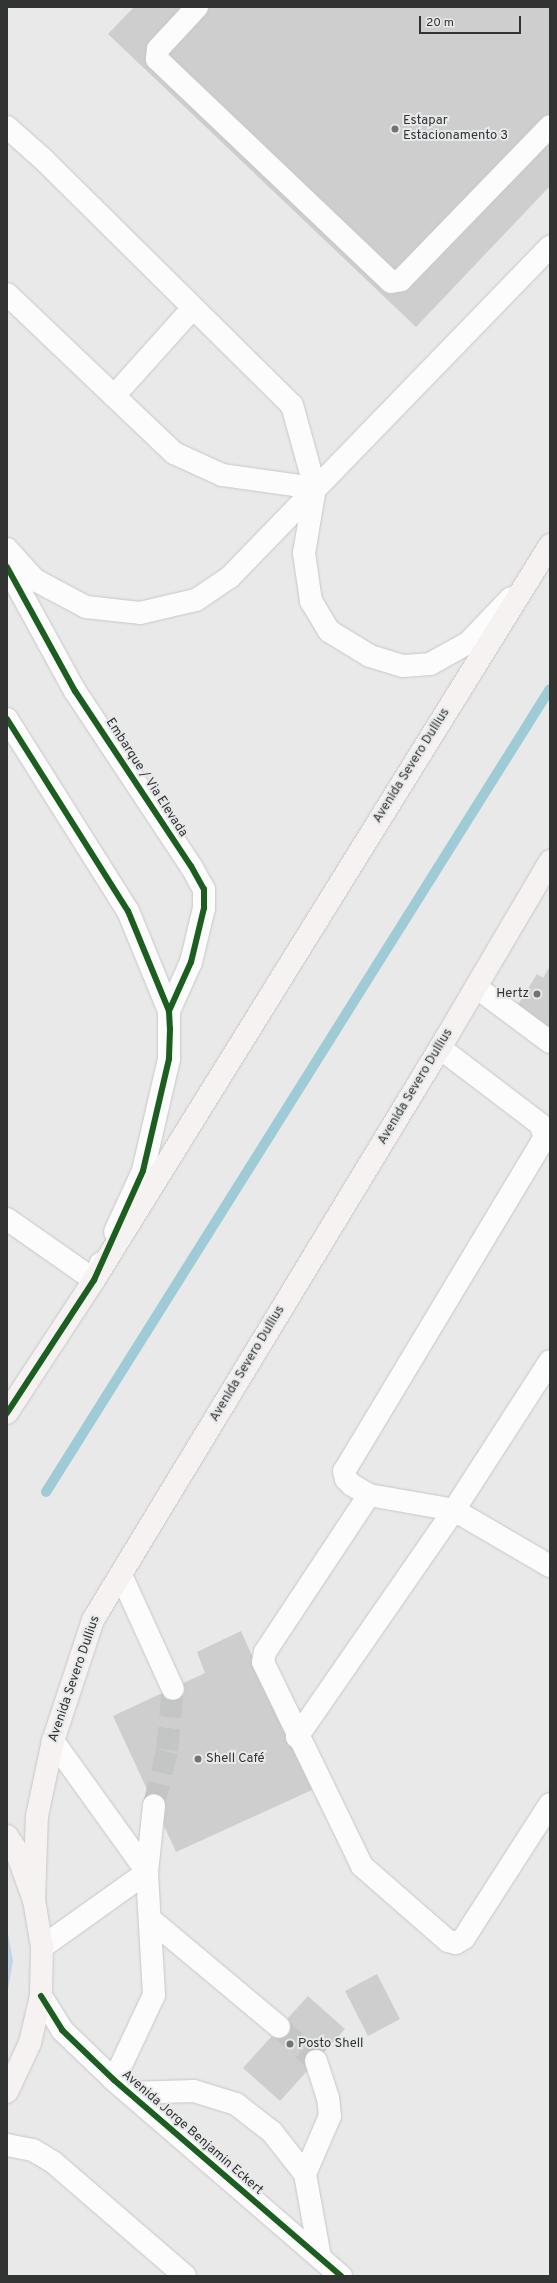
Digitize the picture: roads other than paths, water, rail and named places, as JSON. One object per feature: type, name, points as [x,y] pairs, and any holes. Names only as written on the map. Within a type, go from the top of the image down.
[{"type":"main road","name":"Avenida Severo Dullius","points":[[7,1414],[94,1280],[523,586],[550,545]]},
{"type":"main road","name":"Avenida Severo Dullius","points":[[34,1900],[37,1816],[53,1741],[93,1620],[440,1048],[550,861]]},
{"type":"main road","points":[[7,1836],[15,1848],[34,1900],[42,1947],[40,1996],[30,2043],[7,2092]]},
{"type":"street","points":[[197,7],[158,49],[158,59],[391,282],[401,280],[550,126]]},
{"type":"street","points":[[7,127],[43,159],[192,308],[292,405],[315,488],[304,553],[311,601],[329,631],[370,656],[403,666],[430,664],[468,643],[523,586]]},
{"type":"street","points":[[7,549],[35,580],[86,608],[140,613],[196,600],[230,577],[550,248]]},
{"type":"street","points":[[7,294],[174,453],[215,472],[315,488]]},
{"type":"street","points":[[114,396],[192,308]]},
{"type":"street","name":"Embarque / Via Elevada","points":[[7,567],[76,691],[191,866],[204,889],[204,908],[191,962],[169,1012]]},
{"type":"street","points":[[7,719],[128,911],[169,1012],[169,1059],[143,1171],[94,1280],[7,1219]]},
{"type":"street","points":[[476,987],[550,1042]]},
{"type":"street","points":[[440,1048],[540,1124],[545,1137],[346,1464],[344,1471],[346,1479],[369,1495],[454,1510],[550,1566]]},
{"type":"street","points":[[297,1737],[454,1510],[550,1361]]},
{"type":"street","points":[[369,1495],[263,1657],[265,1667],[297,1737],[362,1866],[452,1943],[456,1943],[464,1938],[550,1804]]},
{"type":"street","points":[[120,1575],[172,1689]]},
{"type":"street","points":[[53,1741],[147,1872]]},
{"type":"street","points":[[154,1805],[147,1872],[154,1995],[121,2087],[194,2091],[236,2104],[272,2132],[305,2174],[320,2257]]},
{"type":"street","points":[[42,1947],[147,1872]]},
{"type":"street","points":[[150,1919],[280,2028]]},
{"type":"street","name":"Avenida Jorge Benjamin Eckert","points":[[40,1996],[62,2030],[121,2087],[341,2276]]},
{"type":"street","points":[[305,2174],[330,2116],[328,2098],[316,2061]]},
{"type":"street","points":[[7,2145],[33,2150],[53,2162],[185,2276]]},
{"type":"waterway","points":[[46,1492],[550,689]]},
{"type":"tunnel","points":[[154,1805],[167,1750],[173,1689]]},
{"type":"tunnel","points":[[279,2027],[316,2061]]},
{"type":"place","name":"Estapar Estacionamento 3","points":[[395,129]]},
{"type":"place","name":"Hertz","points":[[537,994]]},
{"type":"place","name":"Shell Café","points":[[198,1759]]},
{"type":"place","name":"Posto Shell","points":[[290,2044]]}]
